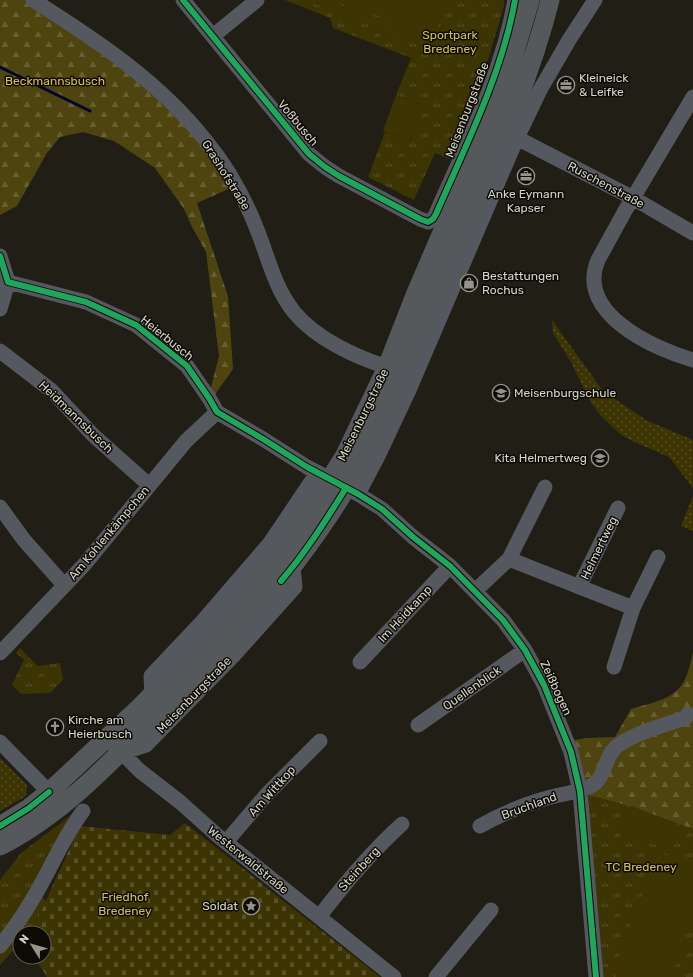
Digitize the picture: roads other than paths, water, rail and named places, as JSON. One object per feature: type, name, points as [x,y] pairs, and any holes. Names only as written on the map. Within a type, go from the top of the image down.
[{"type":"main road","name":"Meisenburgstraße","points":[[0,826],[30,808],[49,792],[152,695],[201,645],[265,574],[310,511],[323,476],[345,455],[387,367],[416,293],[504,88],[528,12],[530,0]]},
{"type":"main road","name":"Meisenburgstraße","points":[[8,842],[50,815],[121,753],[244,625],[293,567],[352,491],[362,462],[401,375],[521,94],[546,18],[550,0]]},
{"type":"main road","points":[[0,861],[8,842]]},
{"type":"street","name":"Grashofstraße","points":[[33,0],[99,43],[143,77],[165,96],[206,140],[247,206],[276,282],[295,313],[307,325],[330,341],[387,367]]},
{"type":"street","name":"Voßbusch","points":[[183,0],[300,144],[317,161],[339,176],[428,222]]},
{"type":"street","points":[[213,36],[257,0]]},
{"type":"street","name":"Meisenburgstraße","points":[[428,222],[433,219],[436,214],[480,114],[508,31],[515,0]]},
{"type":"street","name":"Meisenburgstraße","points":[[352,491],[378,456],[409,390],[517,138],[540,90],[569,40],[595,0]]},
{"type":"street","points":[[693,98],[626,209],[595,268],[595,290],[604,308],[613,317],[638,336],[663,350],[693,360]]},
{"type":"street","name":"Ruschenstraße","points":[[517,138],[633,198],[693,234]]},
{"type":"street","points":[[0,256],[8,282],[0,309]]},
{"type":"street","name":"Heierbusch","points":[[8,282],[86,302],[136,325],[187,366],[209,398],[216,412]]},
{"type":"street","name":"Heidmannsbusch","points":[[0,351],[52,391],[93,435],[149,485]]},
{"type":"street","points":[[216,412],[323,476]]},
{"type":"street","name":"Am Kohlenkämpchen","points":[[0,653],[103,542],[186,441],[216,412]]},
{"type":"street","name":"Zeißbogen","points":[[323,476],[382,509],[413,537],[450,566],[503,620],[525,650],[544,685],[560,721],[571,752],[580,790],[596,977]]},
{"type":"street","points":[[475,591],[509,559],[545,487]]},
{"type":"street","points":[[0,507],[24,540],[64,585]]},
{"type":"street","name":"Helmertweg","points":[[579,588],[618,508]]},
{"type":"street","points":[[614,667],[633,608],[658,557]]},
{"type":"street","name":"Helmertweg","points":[[509,559],[579,588],[633,608]]},
{"type":"street","name":"Im Heidkamp","points":[[360,662],[450,566]]},
{"type":"street","name":"Quellenblick","points":[[418,725],[525,650]]},
{"type":"street","points":[[580,790],[596,783],[601,777],[614,749],[619,745],[644,733],[685,718],[688,714]]},
{"type":"street","name":"Westerwaldstraße","points":[[107,738],[140,771],[394,977]]},
{"type":"street","name":"Am Wittkop","points":[[226,842],[266,794],[320,741]]},
{"type":"street","points":[[0,742],[49,792]]},
{"type":"street","name":"Bruchland","points":[[480,826],[493,819],[542,799],[580,790]]},
{"type":"street","points":[[0,946],[13,930],[33,900],[72,825],[83,811]]},
{"type":"street","name":"Steinberg","points":[[319,917],[342,886],[365,859],[402,824]]},
{"type":"street","points":[[436,977],[491,910]]},
{"type":"waterway","points":[[0,67],[90,111]]},
{"type":"place","name":"Kleineick & Leifke","points":[[566,85]]},
{"type":"place","name":"Anke Eymann Kapser","points":[[526,176]]},
{"type":"place","name":"Bestattungen Rochus","points":[[469,283]]},
{"type":"place","name":"Meisenburgschule","points":[[501,393]]},
{"type":"place","name":"Kita Helmertweg","points":[[600,458]]},
{"type":"place","name":"Kirche am Heierbusch","points":[[55,727]]},
{"type":"place","name":"Soldat","points":[[251,906]]},
{"type":"park label","name":"Sportpark Bredeney","points":[[450,42]]},
{"type":"park label","name":"Beckmannsbusch","points":[[55,81]]},
{"type":"park label","name":"TC Bredeney","points":[[641,867]]},
{"type":"park label","name":"Friedhof Bredeney","points":[[125,904]]}]
